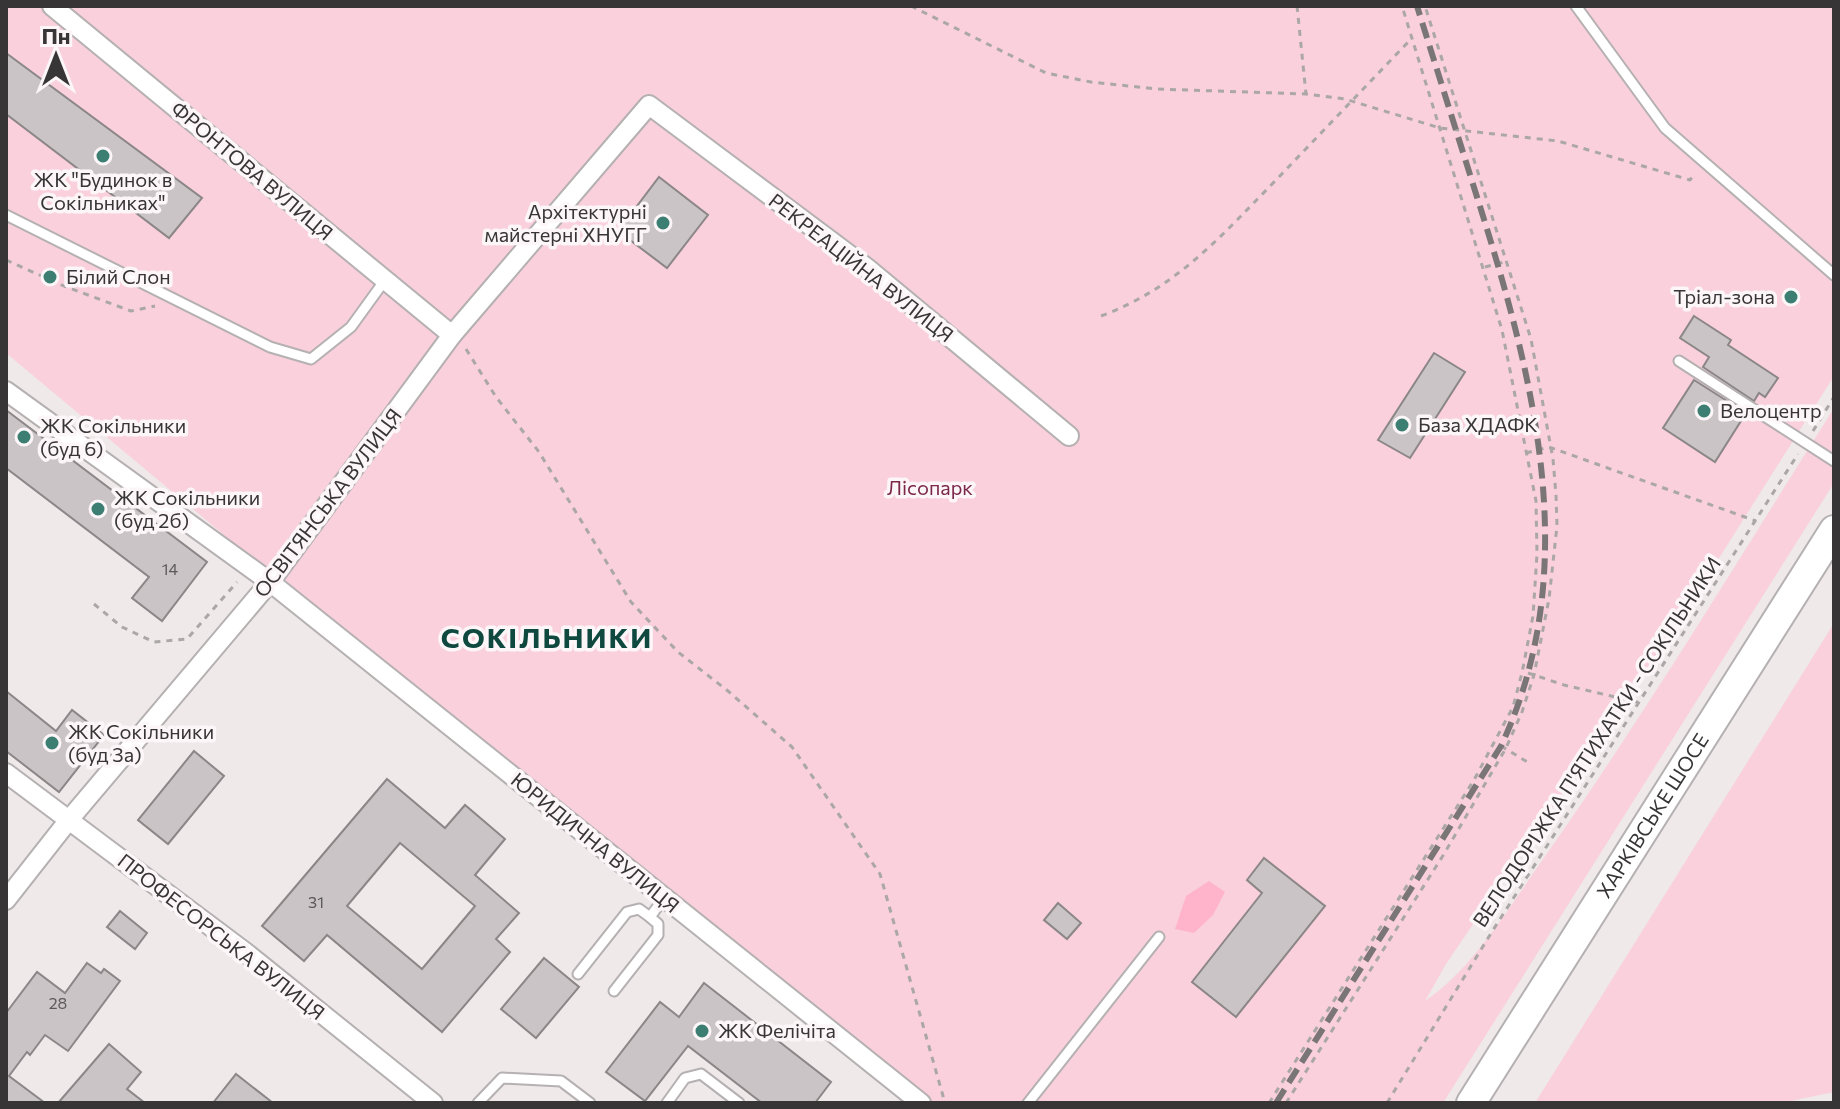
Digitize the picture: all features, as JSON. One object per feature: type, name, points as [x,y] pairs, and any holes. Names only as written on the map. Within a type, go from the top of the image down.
[{"type":"main road","name":"ХАРКІВСЬКЕ ШОСЕ","points":[[1471,1103],[1834,530]]},
{"type":"street","name":"ФРОНТОВА ВУЛИЦЯ","points":[[52,6],[452,335]]},
{"type":"street","name":"ОСВІТЯНСЬКА ВУЛИЦЯ","points":[[6,900],[68,821],[270,582],[452,335],[649,105]]},
{"type":"street","name":"РЕКРЕАЦІЙНА ВУЛИЦЯ","points":[[649,105],[867,268],[1069,436]]},
{"type":"street","name":"ЮРИДИЧНА ВУЛИЦЯ","points":[[6,391],[270,582],[913,1101]]},
{"type":"street","name":"ПРОФЕСОРСЬКА ВУЛИЦЯ","points":[[6,773],[245,952],[433,1103]]},
{"type":"lane","points":[[1576,6],[1665,128],[1834,275]]},
{"type":"lane","points":[[6,215],[270,347],[311,359],[351,327],[385,280]]},
{"type":"lane","points":[[1679,361],[1834,461]]},
{"type":"lane","points":[[650,917],[664,898]]},
{"type":"lane","points":[[578,974],[627,912],[639,909],[658,924],[658,935],[614,991]]},
{"type":"lane","points":[[1028,1103],[1159,937]]},
{"type":"lane","points":[[667,1103],[685,1078],[701,1074],[739,1103]]},
{"type":"lane","points":[[478,1103],[502,1078],[561,1081],[590,1103]]},
{"type":"path","points":[[911,6],[1046,73],[1091,82],[1157,89],[1306,94],[1352,100],[1440,128],[1558,141],[1690,180],[1704,162]]},
{"type":"path","points":[[1297,6],[1306,94]]},
{"type":"path","points":[[1269,1103],[1474,780],[1499,734],[1513,707],[1533,616],[1536,501],[1502,330],[1402,6]]},
{"type":"path","points":[[1286,1103],[1444,854],[1509,740],[1533,677],[1549,599],[1557,526],[1553,459],[1531,339],[1425,6]]},
{"type":"path","points":[[1101,316],[1130,305],[1175,278],[1229,229],[1412,38]]},
{"type":"path","points":[[6,260],[131,311],[178,301]]},
{"type":"path","points":[[1484,268],[1508,261]]},
{"type":"path","points":[[452,335],[466,349],[496,397],[539,452],[631,602],[678,652],[792,747],[880,874],[945,1103]]},
{"type":"path","name":"ВЕЛОДОРІЖКА П'ЯТИХАТКИ - СОКІЛЬНИКИ","points":[[1387,1103],[1493,930],[1834,397]]},
{"type":"path","points":[[1526,453],[1549,447],[1756,521]]},
{"type":"path","points":[[94,604],[122,627],[154,642],[187,639],[248,568]]},
{"type":"path","points":[[1528,673],[1533,677],[1641,703]]},
{"type":"path","points":[[1503,747],[1529,763]]},
{"type":"green space","name":"Лісопарк","points":[[6,6],[1834,6],[1834,376],[1685,612],[1446,964],[1425,1001],[1460,971],[1507,912],[1658,688],[1834,408],[1834,483],[1443,1103],[923,1103],[242,550],[6,353]]},
{"type":"green space","points":[[1834,623],[1834,1092],[1781,1103],[1535,1103]]},
{"type":"shaded area","points":[[1209,881],[1225,892],[1213,915],[1194,933],[1175,929],[1186,896]]},
{"type":"building","name":"ЖК \"Будинок в Сокільниках\"","points":[[6,53],[202,198],[169,238],[6,114]]},
{"type":"building","points":[[659,177],[708,215],[667,268],[618,231]]},
{"type":"building","points":[[1694,316],[1731,340],[1728,345],[1778,378],[1765,397],[1759,393],[1754,401],[1703,367],[1709,357],[1680,338]]},
{"type":"building","points":[[1434,353],[1465,372],[1410,458],[1378,440]]},
{"type":"building","points":[[1694,380],[1746,413],[1715,462],[1663,428]]},
{"type":"building","points":[[6,410],[207,562],[162,621],[132,598],[149,577],[6,468]]},
{"type":"building","name":"ЖК Сокільники (буд 3а)","points":[[6,691],[56,731],[72,710],[104,735],[59,792],[6,751]]},
{"type":"building","points":[[194,751],[224,776],[168,844],[138,820]]},
{"type":"building","points":[[387,779],[445,828],[465,805],[505,839],[475,875],[519,913],[496,939],[510,952],[442,1032],[327,935],[304,961],[262,926]],"holes":[[[400,843],[475,906],[422,969],[347,906]]]},
{"type":"building","points":[[1264,858],[1325,906],[1236,1017],[1192,982],[1262,893],[1247,880]]},
{"type":"building","points":[[1058,903],[1081,923],[1067,939],[1044,920]]},
{"type":"building","points":[[120,911],[147,933],[135,949],[107,927]]},
{"type":"building","points":[[544,958],[579,987],[536,1038],[501,1009]]},
{"type":"building","points":[[87,963],[101,973],[104,969],[120,981],[68,1051],[45,1035],[9,1076],[45,1103],[6,1103],[6,1013],[37,972],[65,993]]},
{"type":"building","name":"ЖК Фелічіта","points":[[704,983],[831,1082],[815,1103],[762,1103],[688,1046],[645,1101],[606,1072],[660,1002],[679,1017]]},
{"type":"building","points":[[109,1044],[141,1072],[127,1089],[145,1103],[58,1103]]},
{"type":"building","points":[[236,1074],[273,1103],[213,1103]]},
{"type":"railway","points":[[1276,1103],[1501,746],[1526,679],[1541,610],[1545,541],[1542,471],[1531,402],[1498,264],[1417,6]]},
{"type":"place","name":"ЖК \"Будинок в Сокільниках\"","points":[[103,156]]},
{"type":"place","name":"Архітектурні майстерні ХНУГГ","points":[[663,223]]},
{"type":"place","name":"Білий Слон","points":[[50,277]]},
{"type":"place","name":"Тріал-зона","points":[[1791,297]]},
{"type":"place","name":"Велоцентр","points":[[1704,411]]},
{"type":"place","name":"База ХДАФК","points":[[1402,425]]},
{"type":"place","name":"ЖК Сокільники (буд 6)","points":[[24,437]]},
{"type":"place","name":"ЖК Сокільники (буд 2б)","points":[[98,509]]},
{"type":"place","name":"ЖК Сокільники (буд 3а)","points":[[52,743]]},
{"type":"place","name":"ЖК Фелічіта","points":[[702,1031]]},
{"type":"district","name":"СОКІЛЬНИКИ","points":[[547,638]]}]
